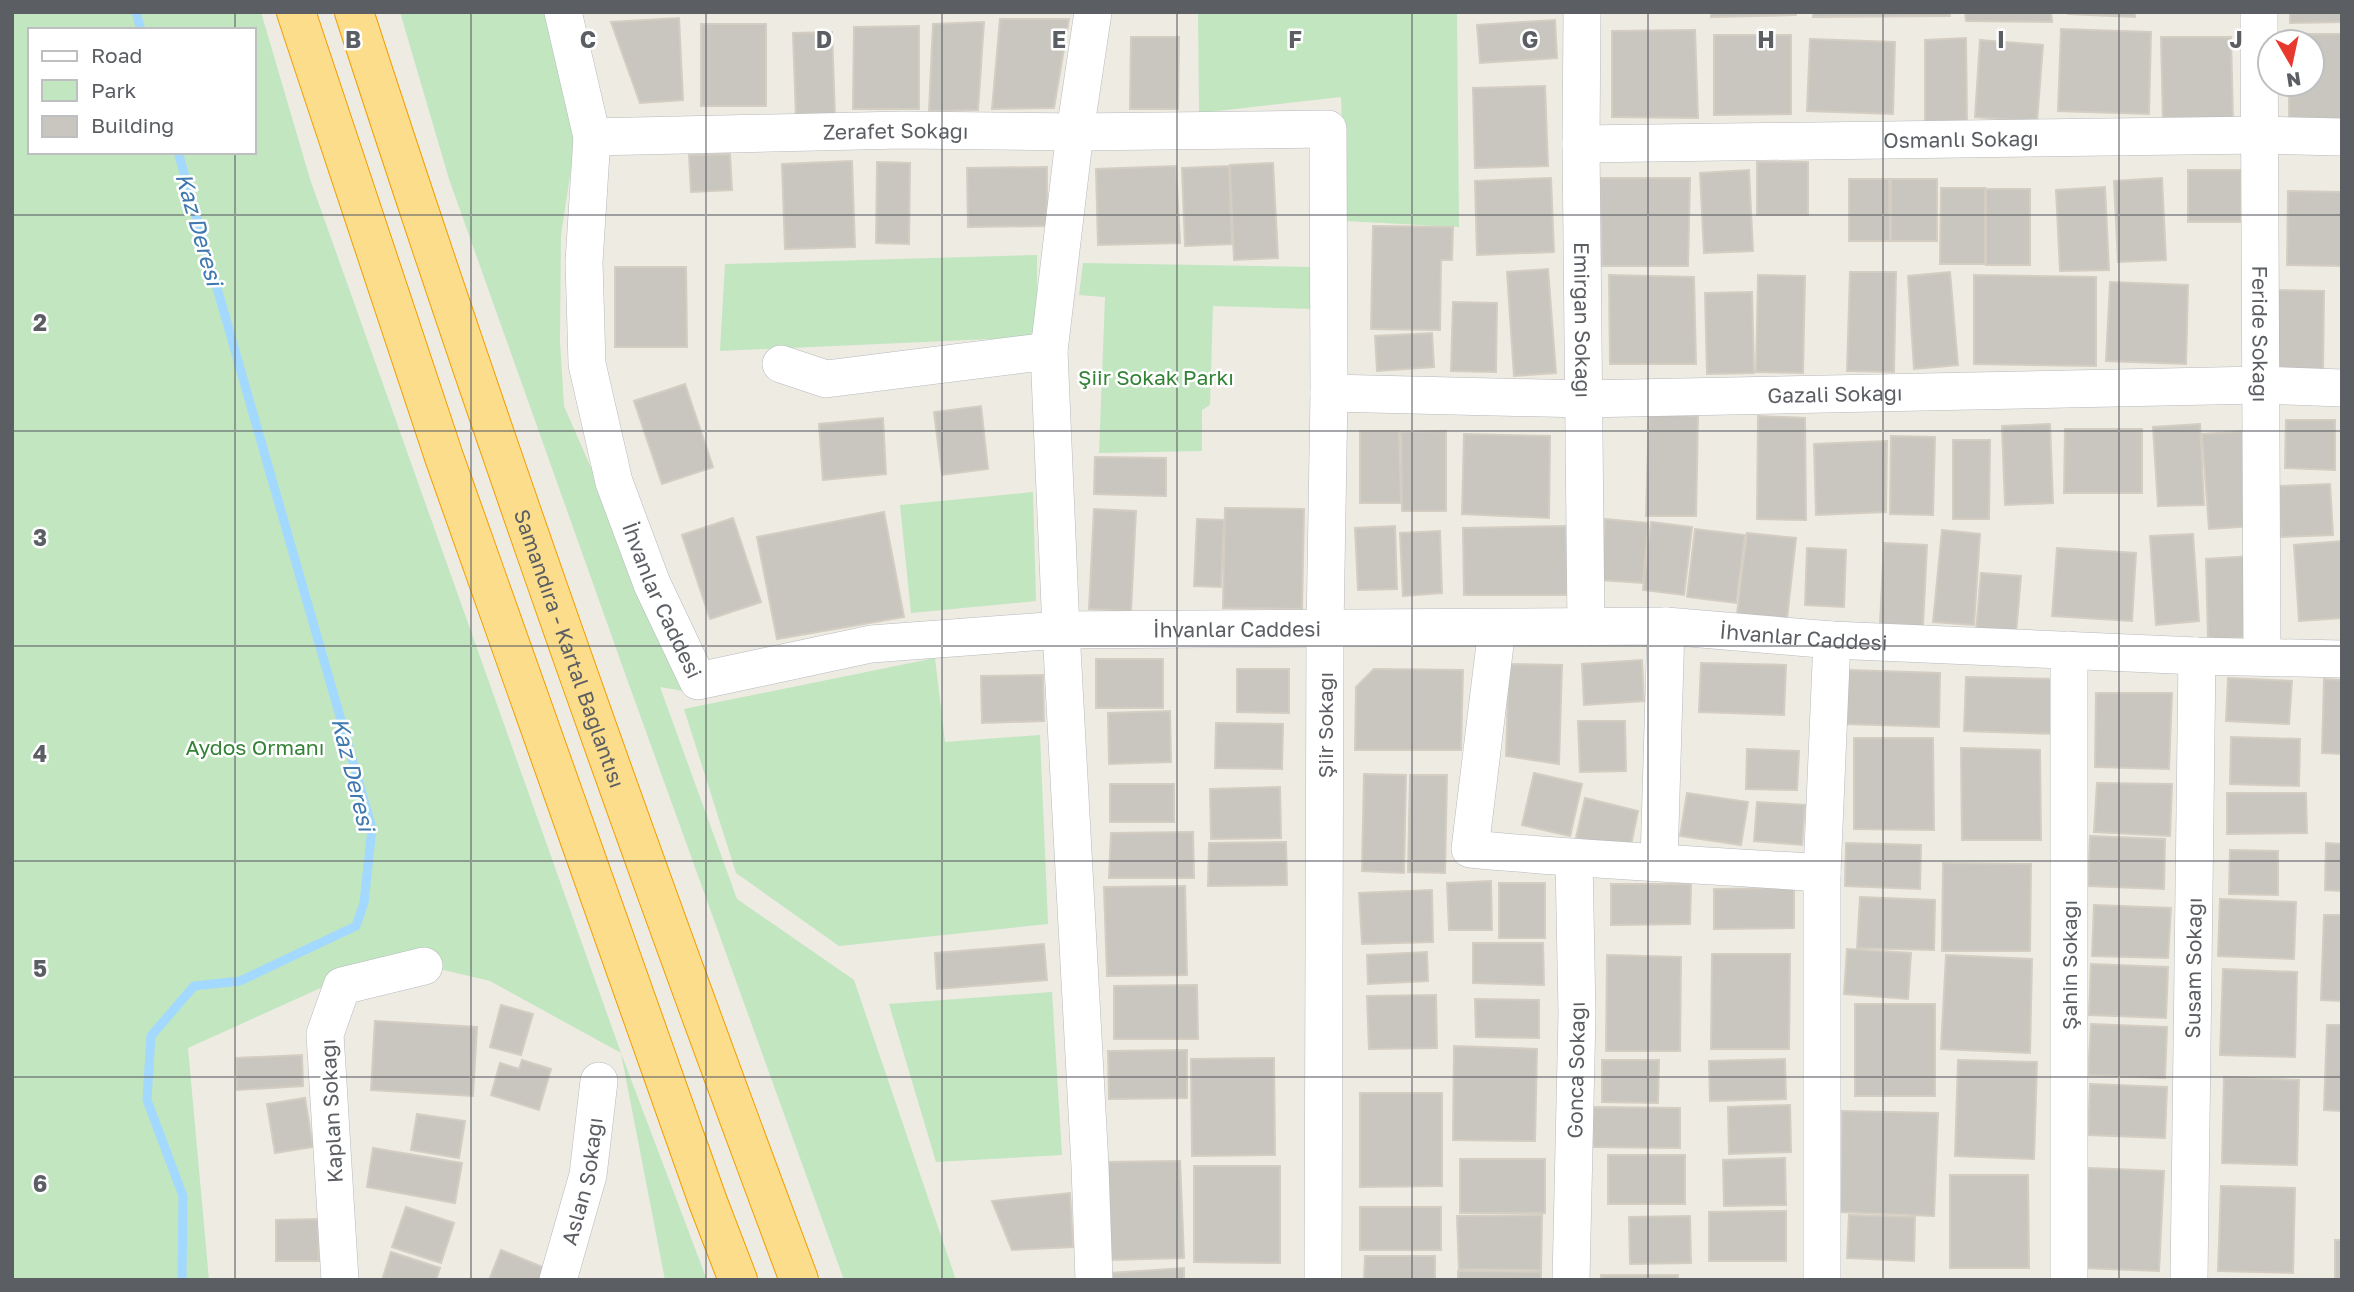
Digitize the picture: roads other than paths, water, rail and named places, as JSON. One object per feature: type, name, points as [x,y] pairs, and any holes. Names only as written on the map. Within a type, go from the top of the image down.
[{"type":"highway","points":[[296,12],[444,457],[671,1100],[738,1280]]},
{"type":"highway","name":"Samandıra - Kartal Bağlantısı","points":[[354,12],[417,206],[650,877],[799,1280]]},
{"type":"street","points":[[563,12],[593,137]]},
{"type":"street","points":[[1093,12],[1075,132],[1049,351],[1094,1280]]},
{"type":"street","name":"Emirgan Sokağı","points":[[1582,12],[1586,626]]},
{"type":"street","name":"Feride Sokağı","points":[[2259,12],[2262,657]]},
{"type":"street","name":"Zerafet Sokağı","points":[[593,137],[903,130],[1075,132],[1328,129]]},
{"type":"street","name":"Şiir Sokağı","points":[[1323,1280],[1325,629],[1329,393],[1328,129]]},
{"type":"street","name":"Osmanlı Sokağı","points":[[1581,144],[2260,135],[2342,137]]},
{"type":"street","name":"İhvanlar Caddesi","points":[[593,137],[584,262],[587,364],[614,482],[652,584],[698,681],[871,644],[1061,630],[1666,626],[1832,640],[2197,656],[2342,659]]},
{"type":"street","points":[[781,365],[826,379],[1049,351]]},
{"type":"street","name":"Gazali Sokağı","points":[[1329,393],[1583,399],[2260,385],[2342,388]]},
{"type":"street","points":[[1659,862],[1666,626]]},
{"type":"street","points":[[1497,628],[1470,849],[1574,859],[1822,873]]},
{"type":"street","points":[[1822,1280],[1822,873],[1832,640]]},
{"type":"street","name":"Şahin Sokağı","points":[[2069,650],[2069,1280]]},
{"type":"street","name":"Susam Sokağı","points":[[2189,1280],[2197,656]]},
{"type":"street","name":"Gonca Sokağı","points":[[1571,1280],[1577,1014],[1574,859]]},
{"type":"street","name":"Kaplan Sokağı","points":[[340,1280],[325,1034],[342,986],[424,966]]},
{"type":"street","name":"Aslan Sokağı","points":[[558,1280],[587,1175],[599,1081]]},
{"type":"waterway","name":"Kaz Deresi","points":[[136,12],[140,28]]},
{"type":"waterway","name":"Kaz Deresi","points":[[179,154],[372,828],[364,903],[356,926],[240,981],[194,986],[151,1036],[147,1100],[183,1196],[182,1280]]},
{"type":"park label","name":"Şiir Sokak Parkı","points":[[1156,377]]},
{"type":"park label","name":"Aydos Ormanı","points":[[255,747]]}]
